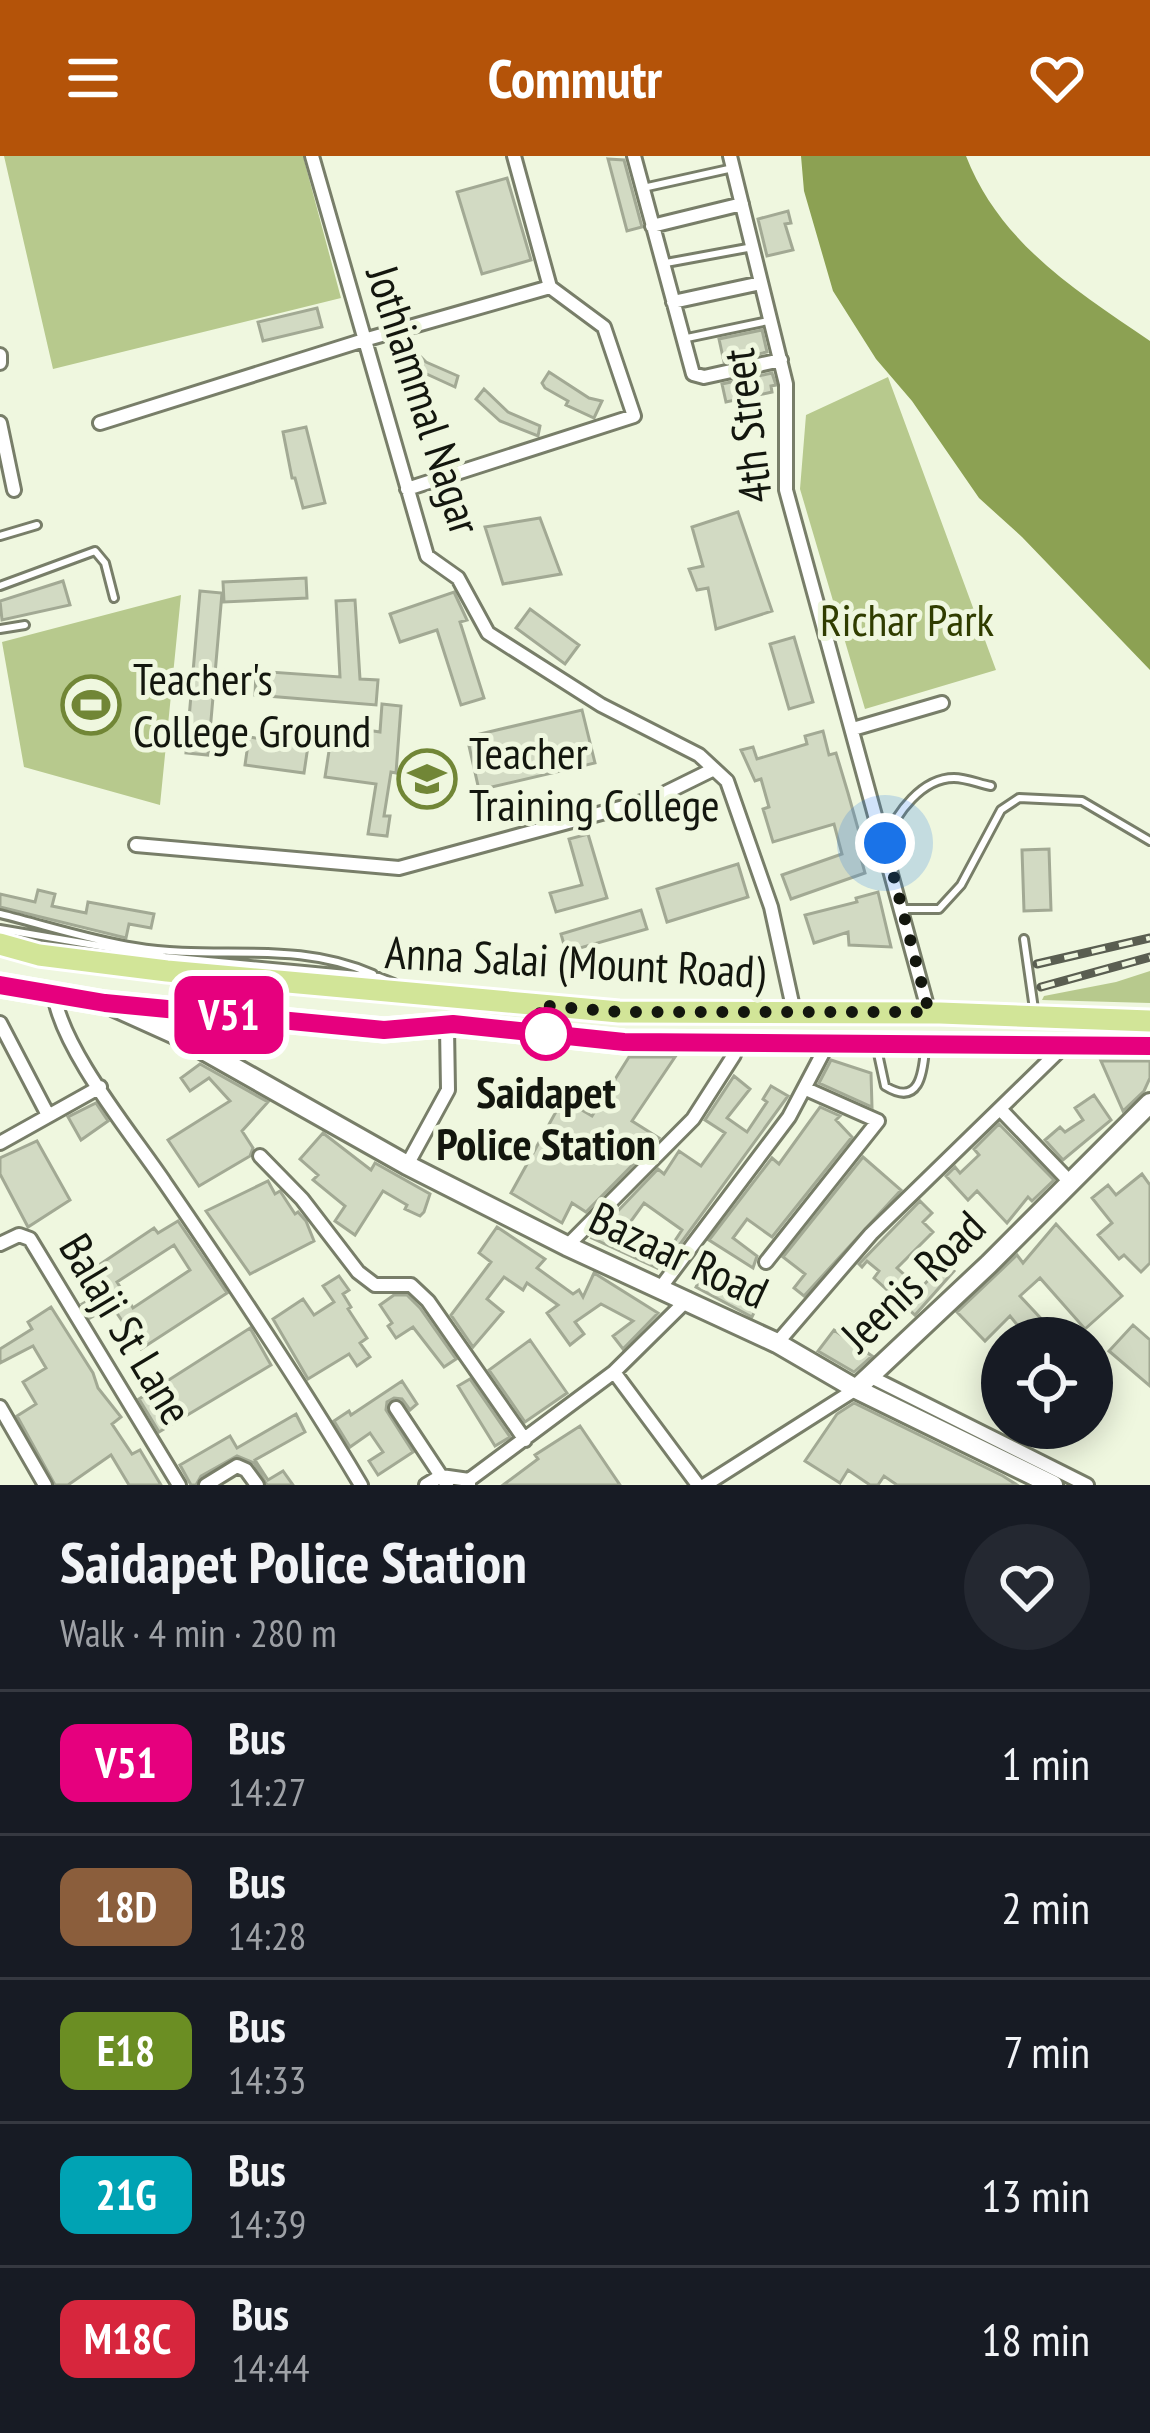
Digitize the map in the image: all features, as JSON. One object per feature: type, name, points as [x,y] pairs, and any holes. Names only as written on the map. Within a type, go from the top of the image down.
[{"type":"main road","name":"Anna Salai (Mount Road)","points":[[0,944],[40,955],[167,971],[620,1012],[929,1012],[1150,1021]]},
{"type":"main road","name":"Anna Salai (Mount Road)","points":[[2,990],[384,1030],[453,1024],[624,1042],[1150,1046]]},
{"type":"street","name":"Jothiammal Nagar","points":[[312,156],[427,556],[458,578],[488,633],[601,705],[699,755],[728,782],[771,907],[794,1012]]},
{"type":"street","points":[[407,489],[634,416],[604,326],[550,286],[514,156]]},
{"type":"street","points":[[634,156],[690,370],[696,377],[781,359]]},
{"type":"street","name":"4th Street","points":[[732,162],[781,359],[786,490],[929,1012]]},
{"type":"street","points":[[652,226],[742,205]]},
{"type":"street","points":[[673,302],[761,283]]},
{"type":"street","points":[[100,423],[550,286]]},
{"type":"street","points":[[0,423],[14,490]]},
{"type":"street","points":[[853,729],[942,703]]},
{"type":"street","points":[[136,845],[399,868],[653,799],[714,769]]},
{"type":"street","points":[[54,994],[57,1018],[100,1087],[294,1373],[361,1485]]},
{"type":"street","name":"Bazaar Road","points":[[105,1003],[176,1034],[407,1166],[566,1246],[864,1383],[1053,1485]]},
{"type":"street","points":[[0,1023],[48,1115]]},
{"type":"street","points":[[407,1166],[448,1090],[447,1028]]},
{"type":"street","points":[[661,1287],[789,1117],[826,1045]]},
{"type":"street","points":[[777,1343],[872,1234],[1064,1046]]},
{"type":"street","points":[[566,1246],[693,1119],[734,1055]]},
{"type":"street","points":[[0,1143],[100,1087]]},
{"type":"street","points":[[766,1262],[878,1121],[806,1089]]},
{"type":"street","name":"Jeenis Road","points":[[701,1485],[864,1383],[1150,1103]]},
{"type":"street","points":[[1000,1109],[1071,1183]]},
{"type":"street","points":[[260,1156],[302,1199],[358,1272],[376,1285],[411,1285],[428,1301],[526,1440]]},
{"type":"street","name":"Balaji St Lane","points":[[0,1244],[19,1235],[30,1239],[179,1485]]},
{"type":"street","points":[[426,1485],[469,1482],[614,1372],[688,1299]]},
{"type":"street","points":[[614,1372],[701,1485]]},
{"type":"street","points":[[864,1383],[1087,1485]]},
{"type":"street","points":[[0,1407],[44,1485]]},
{"type":"street","points":[[396,1408],[444,1481]]},
{"type":"street","points":[[206,1485],[237,1466],[257,1485]]},
{"type":"lane","points":[[643,188],[732,162]]},
{"type":"lane","points":[[662,264],[753,247]]},
{"type":"lane","points":[[683,339],[770,321]]},
{"type":"lane","points":[[0,536],[37,525]]},
{"type":"lane","points":[[0,586],[95,551],[101,554],[114,598]]},
{"type":"lane","points":[[0,629],[25,625]]},
{"type":"lane","points":[[885,843],[901,810],[927,787],[949,778],[992,786]]},
{"type":"lane","points":[[903,909],[939,909],[961,885],[1000,810],[1019,798],[1082,801],[1150,841]]},
{"type":"lane","points":[[0,914],[137,948],[339,959],[424,996]]},
{"type":"lane","points":[[0,929],[165,957],[379,977]]},
{"type":"lane","points":[[1024,939],[1035,1018]]},
{"type":"lane","points":[[877,1045],[887,1089],[901,1092],[922,1080],[926,1045]]},
{"type":"lane","points":[[864,1383],[1034,1485]]},
{"type":"green space","points":[[4,156],[303,156],[341,298],[53,369]]},
{"type":"green space","name":"Richar Park","points":[[888,377],[996,670],[865,709],[800,489],[806,415]]},
{"type":"green space","name":"Teacher's College Ground","points":[[181,595],[160,805],[24,767],[2,642]]},
{"type":"green space","points":[[1150,971],[1150,1003],[1042,1000],[1044,996]]},
{"type":"shaded area","points":[[801,156],[966,156],[981,187],[1019,239],[1068,283],[1150,341],[1150,670],[979,498],[912,401],[876,359],[833,291],[804,191]]},
{"type":"building","points":[[608,159],[624,160],[642,227],[627,231]]},
{"type":"building","points":[[507,178],[531,260],[482,274],[457,192]]},
{"type":"building","points":[[788,211],[791,223],[785,224],[793,250],[767,256],[758,219]]},
{"type":"building","points":[[317,308],[322,327],[263,341],[258,322]]},
{"type":"building","points":[[762,330],[767,352],[724,362],[719,339]]},
{"type":"building","points":[[404,340],[426,362],[458,376],[455,387],[418,370],[394,349]]},
{"type":"building","points":[[549,372],[589,398],[602,401],[594,418],[545,388],[542,383]]},
{"type":"building","points":[[772,373],[776,385],[771,386],[772,392],[726,402],[722,384]]},
{"type":"building","points":[[484,389],[508,412],[540,426],[538,436],[500,421],[476,399]]},
{"type":"building","points":[[306,427],[325,503],[303,508],[283,432]]},
{"type":"building","points":[[738,512],[772,611],[716,629],[708,588],[697,590],[689,569],[703,566],[692,527]]},
{"type":"building","points":[[540,518],[561,574],[503,584],[485,527]]},
{"type":"building","points":[[306,578],[307,598],[224,602],[223,582]]},
{"type":"building","points":[[63,581],[70,605],[2,620],[0,601]]},
{"type":"building","points":[[200,591],[222,593],[208,755],[186,753]]},
{"type":"building","points":[[454,592],[467,620],[460,622],[484,698],[461,705],[437,630],[400,642],[390,614]]},
{"type":"building","points":[[355,600],[360,679],[378,680],[376,705],[255,695],[256,671],[340,677],[336,601]]},
{"type":"building","points":[[530,609],[579,645],[565,664],[516,628]]},
{"type":"building","points":[[794,637],[813,702],[789,709],[770,644]]},
{"type":"building","points":[[382,704],[401,706],[396,773],[391,772],[384,816],[390,816],[387,836],[368,834],[376,784],[325,777],[333,725],[380,732]]},
{"type":"building","points":[[582,710],[595,763],[479,790],[467,737]]},
{"type":"building","points":[[823,731],[829,755],[836,753],[848,793],[864,850],[859,851],[865,873],[791,899],[782,875],[842,854],[834,824],[773,842],[763,809],[769,807],[761,779],[755,781],[741,750],[753,747],[757,759],[807,744],[805,736]]},
{"type":"building","points":[[249,737],[308,746],[304,773],[245,765]]},
{"type":"building","points":[[588,834],[607,898],[556,912],[550,893],[582,885],[569,839]]},
{"type":"building","points":[[1049,849],[1051,910],[1024,911],[1022,850]]},
{"type":"building","points":[[738,864],[748,897],[667,922],[657,889]]},
{"type":"building","points":[[38,890],[55,894],[52,906],[86,913],[88,902],[154,914],[151,928],[129,924],[126,938],[0,907],[0,894],[35,902]]},
{"type":"building","points":[[878,892],[891,947],[849,945],[848,932],[814,943],[805,915]]},
{"type":"building","points":[[641,910],[647,929],[566,952],[561,934]]},
{"type":"building","points":[[629,1057],[675,1057],[632,1121],[659,1138],[586,1212],[572,1203],[562,1223],[511,1193],[563,1099],[592,1116]]},
{"type":"building","points":[[831,1060],[871,1073],[872,1107],[819,1083]]},
{"type":"building","points":[[1101,1061],[1150,1061],[1144,1091],[1123,1111]]},
{"type":"building","points":[[200,1064],[268,1102],[242,1131],[253,1148],[250,1156],[199,1186],[168,1140],[230,1101],[209,1078],[190,1091],[181,1078]]},
{"type":"building","points":[[734,1076],[750,1089],[727,1118],[747,1132],[767,1102],[763,1099],[771,1086],[788,1096],[667,1262],[661,1258],[657,1268],[592,1238],[658,1169],[664,1174],[679,1151],[701,1166],[725,1133],[705,1120]],"holes":[[[644,1203],[682,1230],[670,1248],[626,1228]]]},
{"type":"building","points":[[1094,1095],[1111,1120],[1063,1160],[1045,1140],[1060,1127],[1065,1132],[1083,1120],[1075,1108]]},
{"type":"building","points":[[96,1103],[108,1121],[81,1140],[68,1117]]},
{"type":"building","points":[[820,1107],[840,1116],[836,1120],[852,1137],[772,1237],[747,1219],[733,1238],[757,1256],[753,1268],[709,1240],[772,1158],[779,1164]]},
{"type":"building","points":[[999,1124],[1054,1180],[1032,1201],[1028,1197],[1007,1223],[977,1191],[968,1200],[946,1176],[955,1167],[960,1173],[979,1155],[974,1149]]},
{"type":"building","points":[[323,1133],[371,1170],[375,1163],[430,1194],[424,1212],[420,1216],[405,1209],[407,1205],[383,1191],[355,1235],[335,1221],[345,1206],[313,1180],[318,1175],[300,1159]]},
{"type":"building","points":[[37,1141],[70,1200],[28,1227],[0,1174],[0,1158]]},
{"type":"building","points":[[863,1157],[901,1190],[804,1296],[794,1288],[805,1274],[783,1257]]},
{"type":"building","points":[[1142,1174],[1150,1185],[1150,1263],[1141,1272],[1124,1255],[1119,1259],[1098,1235],[1112,1223],[1092,1198],[1108,1185],[1116,1195]]},
{"type":"building","points":[[268,1181],[275,1194],[280,1191],[295,1214],[306,1221],[314,1241],[250,1274],[206,1211]]},
{"type":"building","points":[[920,1201],[932,1213],[923,1222],[933,1232],[897,1268],[920,1289],[945,1262],[954,1271],[915,1315],[874,1278],[879,1271],[867,1261],[862,1267],[859,1264]]},
{"type":"building","points":[[178,1221],[227,1293],[141,1349],[112,1306],[90,1318],[82,1304],[98,1295],[84,1275],[154,1228],[158,1233]],"holes":[[[174,1245],[190,1270],[133,1308],[117,1282]]]},
{"type":"building","points":[[1056,1224],[1122,1296],[1098,1317],[1074,1317],[1040,1278],[1020,1296],[1040,1317],[981,1317],[981,1337],[957,1312],[1017,1255],[1023,1263]]},
{"type":"building","points":[[497,1227],[545,1259],[537,1268],[573,1294],[579,1290],[583,1297],[594,1273],[658,1313],[623,1349],[613,1336],[633,1321],[601,1304],[575,1322],[584,1334],[570,1345],[547,1313],[558,1305],[527,1283],[523,1290],[504,1277],[487,1299],[503,1312],[473,1347],[451,1315],[491,1262],[479,1253]]},
{"type":"building","points":[[705,1268],[761,1298],[752,1317],[696,1287]]},
{"type":"building","points":[[339,1276],[349,1290],[343,1294],[348,1309],[367,1338],[360,1343],[370,1357],[357,1366],[349,1354],[308,1379],[273,1319],[303,1299],[314,1315],[334,1302],[323,1286]]},
{"type":"building","points":[[394,1295],[407,1295],[420,1308],[456,1359],[444,1367],[413,1327],[396,1338],[380,1305]]},
{"type":"building","points":[[51,1307],[98,1388],[121,1417],[112,1424],[132,1454],[140,1450],[161,1485],[129,1485],[111,1455],[68,1485],[55,1485],[17,1416],[36,1404],[23,1382],[46,1368],[33,1346],[0,1363],[0,1349],[32,1329],[28,1322]]},
{"type":"building","points":[[1133,1325],[1150,1340],[1150,1386],[1113,1354],[1113,1347]]},
{"type":"building","points":[[250,1328],[271,1365],[159,1432],[139,1399]]},
{"type":"building","points":[[834,1330],[872,1356],[854,1372],[818,1351]]},
{"type":"building","points":[[530,1340],[567,1393],[525,1422],[489,1370]]},
{"type":"building","points":[[470,1379],[510,1437],[495,1446],[458,1386]]},
{"type":"building","points":[[402,1381],[417,1404],[410,1410],[402,1399],[394,1398],[387,1402],[386,1410],[413,1452],[378,1475],[369,1461],[383,1452],[370,1433],[350,1447],[334,1421]]},
{"type":"building","points":[[854,1403],[1017,1485],[897,1485],[884,1476],[878,1485],[870,1485],[848,1470],[840,1483],[805,1461],[837,1414]]},
{"type":"building","points":[[296,1414],[305,1432],[255,1460],[268,1480],[283,1471],[293,1485],[267,1485],[254,1463],[237,1456],[191,1485],[180,1465],[230,1436],[237,1448]]},
{"type":"building","points":[[580,1426],[620,1485],[503,1485],[538,1459],[535,1455]]},
{"type":"railway","points":[[1037,964],[1150,938]]},
{"type":"railway","points":[[1041,987],[1150,957]]},
{"type":"bus line","name":"V51","points":[[0,985],[105,1003],[384,1030],[453,1024],[624,1042],[1150,1046]]},
{"type":"place","name":"Teacher's College Ground","points":[[91,705]]},
{"type":"place","name":"Teacher Training College","points":[[427,779]]},
{"type":"place","name":"Saidapet Police Station","points":[[546,1034]]},
{"type":"route","points":[[546,1034],[537,1005],[620,1012],[929,1012],[885,843]]}]
